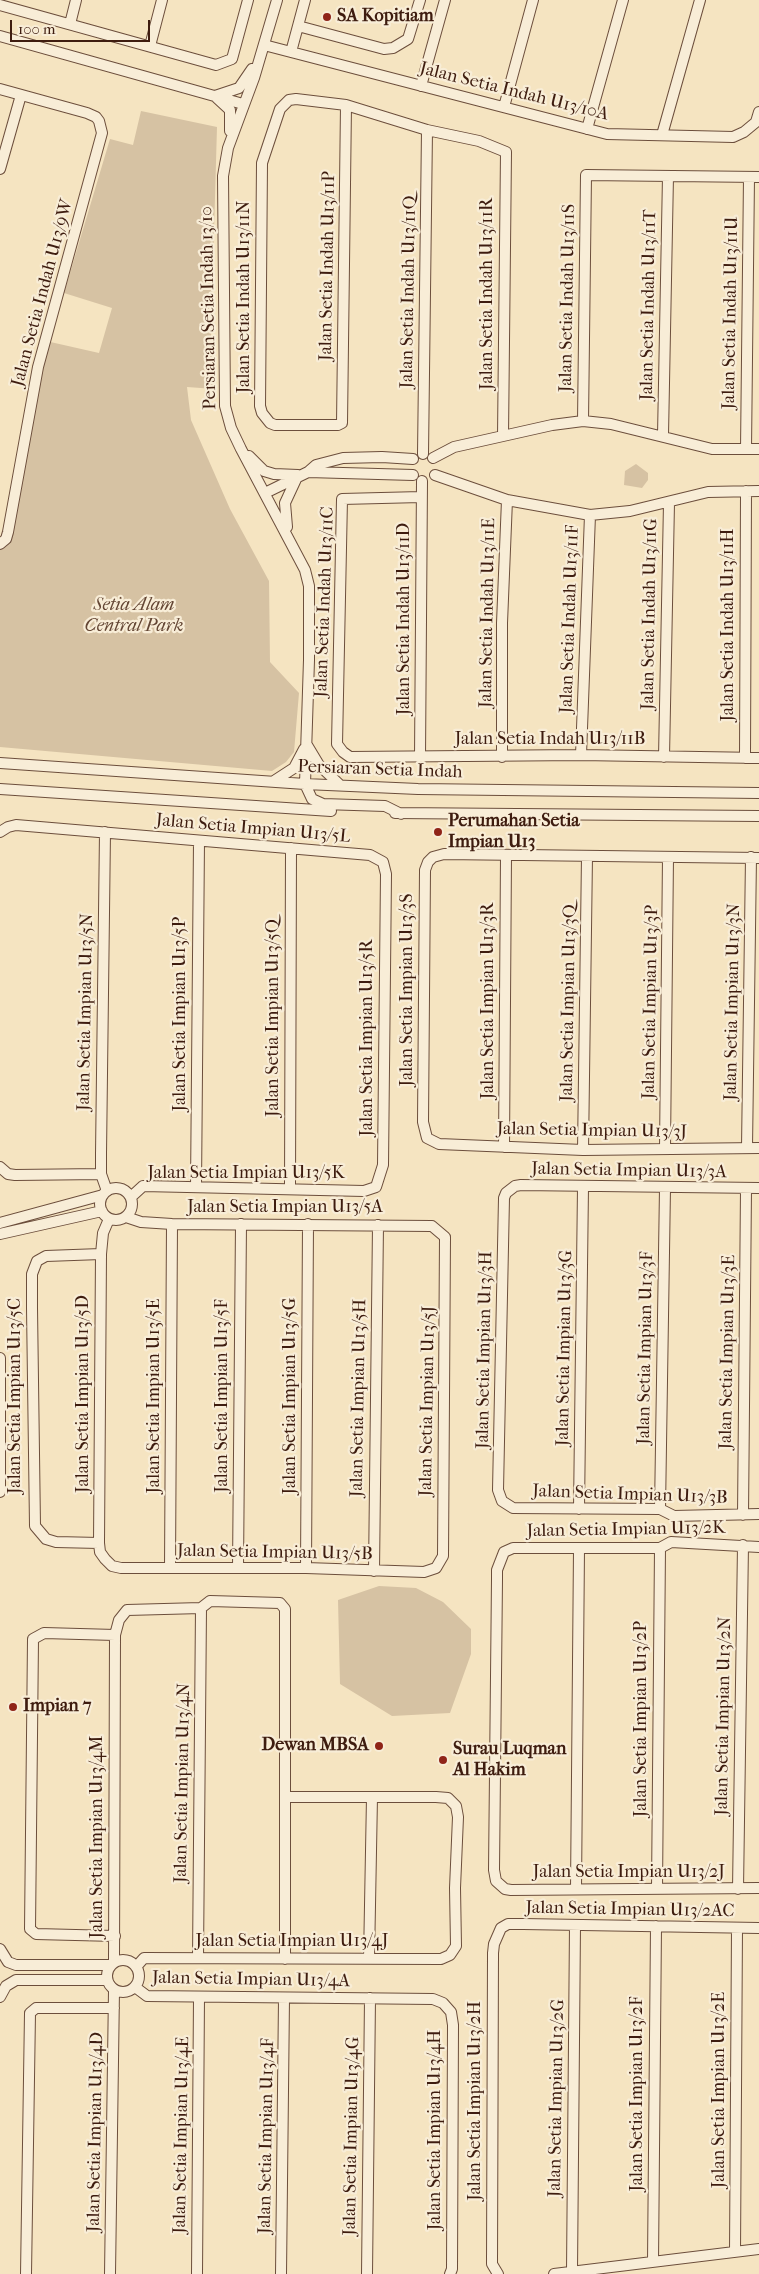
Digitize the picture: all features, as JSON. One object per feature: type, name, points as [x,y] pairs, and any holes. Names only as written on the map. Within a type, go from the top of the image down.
[{"type":"street","points":[[70,24],[76,0]]},
{"type":"street","points":[[150,46],[162,0]]},
{"type":"street","points":[[0,5],[216,65],[232,59],[248,0]]},
{"type":"street","name":"Persiaran Setia Indah 13/10","points":[[276,0],[263,49],[228,148],[222,176],[225,406],[231,428],[305,570],[309,586],[305,784]]},
{"type":"street","points":[[291,52],[305,0]]},
{"type":"street","points":[[298,26],[384,49],[401,45],[408,39],[420,0]]},
{"type":"street","points":[[421,86],[446,0]]},
{"type":"street","points":[[504,107],[534,0]]},
{"type":"street","points":[[587,129],[623,0]]},
{"type":"street","points":[[662,134],[700,0]]},
{"type":"street","points":[[0,36],[243,104]]},
{"type":"street","points":[[214,96],[240,88],[263,49]]},
{"type":"street","name":"Jalan Setia Indah U13/10A","points":[[263,49],[291,52],[607,134],[733,137],[744,132],[757,117]]},
{"type":"street","points":[[0,89],[21,95],[0,169]]},
{"type":"street","name":"Jalan Setia Indah U13/9W","points":[[0,544],[6,539],[8,532],[38,368],[101,138],[101,127],[96,117],[21,95]]},
{"type":"street","points":[[214,96],[230,110],[228,148]]},
{"type":"street","name":"Jalan Setia Indah U13/11N","points":[[338,425],[275,425],[270,423],[260,406],[262,163],[284,104],[296,99],[346,105]]},
{"type":"street","points":[[346,105],[427,130]]},
{"type":"street","name":"Jalan Setia Indah U13/11P","points":[[338,425],[342,423],[346,105]]},
{"type":"street","name":"Jalan Setia Indah U13/11R","points":[[427,130],[479,141],[506,152],[503,436]]},
{"type":"street","name":"Jalan Setia Indah U13/11Q","points":[[427,130],[428,456]]},
{"type":"street","name":"Jalan Setia Indah U13/11S","points":[[583,422],[586,175],[668,176]]},
{"type":"street","points":[[668,176],[754,177]]},
{"type":"street","name":"Jalan Setia Indah U13/11T","points":[[663,435],[668,176]]},
{"type":"street","name":"Jalan Setia Indah U13/11U","points":[[746,449],[754,177]]},
{"type":"street","points":[[265,493],[316,465],[343,458],[382,456],[413,460],[454,447],[503,436],[583,422],[611,424],[663,435],[712,449],[759,449]]},
{"type":"street","points":[[241,449],[264,471],[274,474],[303,473],[429,480],[435,475],[437,468],[428,456]]},
{"type":"street","points":[[413,460],[410,467],[417,478]]},
{"type":"street","points":[[289,538],[284,503],[303,473]]},
{"type":"street","points":[[435,475],[507,500],[590,515],[630,511],[708,492],[759,491]]},
{"type":"street","name":"Jalan Setia Indah U13/11D","points":[[417,478],[422,498],[420,757]]},
{"type":"street","name":"Jalan Setia Indah U13/11H","points":[[745,758],[746,491]]},
{"type":"street","name":"Jalan Setia Indah U13/11C","points":[[343,752],[337,744],[342,500],[422,498]]},
{"type":"street","name":"Jalan Setia Indah U13/11E","points":[[502,757],[502,623],[507,500]]},
{"type":"street","name":"Jalan Setia Indah U13/11G","points":[[664,757],[669,503]]},
{"type":"street","name":"Jalan Setia Indah U13/11F","points":[[581,755],[590,515]]},
{"type":"street","points":[[272,782],[294,768],[306,744]]},
{"type":"street","points":[[306,744],[319,766],[340,785]]},
{"type":"street","name":"Jalan Setia Indah U13/11B","points":[[343,752],[350,757],[581,755],[759,758]]},
{"type":"street","name":"Persiaran Setia Indah","points":[[0,763],[272,782],[418,789],[759,793]]},
{"type":"street","points":[[305,784],[312,799],[323,804],[385,806],[401,814]]},
{"type":"street","points":[[0,789],[305,810],[401,814],[759,816]]},
{"type":"street","name":"Jalan Setia Impian U13/5L","points":[[0,832],[16,825],[376,856],[384,862],[386,874]]},
{"type":"street","name":"Jalan Setia Impian U13/5N","points":[[104,832],[101,1174],[105,1193]]},
{"type":"street","name":"Jalan Setia Impian U13/5P","points":[[196,1187],[199,841]]},
{"type":"street","name":"Jalan Setia Impian U13/5Q","points":[[290,1189],[291,848]]},
{"type":"street","name":"Jalan Setia Impian U13/3S","points":[[427,1138],[423,1122],[425,870],[428,862],[433,857],[444,854],[506,855]]},
{"type":"street","points":[[506,855],[755,858]]},
{"type":"street","name":"Jalan Setia Impian U13/3R","points":[[504,1147],[506,855]]},
{"type":"street","name":"Jalan Setia Impian U13/3Q","points":[[584,1150],[587,856]]},
{"type":"street","name":"Jalan Setia Impian U13/3P","points":[[665,1148],[668,856]]},
{"type":"street","name":"Jalan Setia Impian U13/3N","points":[[747,1147],[755,858]]},
{"type":"street","name":"Jalan Setia Impian U13/5R","points":[[364,1191],[376,1187],[384,1165],[386,874]]},
{"type":"street","name":"Jalan Setia Impian U13/3J","points":[[427,1138],[439,1144],[584,1150],[759,1148]]},
{"type":"street","points":[[0,1167],[8,1174],[14,1175],[101,1174]]},
{"type":"street","name":"Jalan Setia Impian U13/3A","points":[[504,1198],[510,1189],[521,1185],[759,1188]]},
{"type":"street","name":"Jalan Setia Impian U13/5K","points":[[130,1197],[143,1186],[364,1191]]},
{"type":"street","name":"Jalan Setia Impian U13/3G","points":[[579,1509],[583,1187]]},
{"type":"street","points":[[112,1188],[123,1189],[130,1197],[132,1207],[126,1216],[118,1220],[110,1218],[102,1211],[100,1200],[105,1193],[112,1188]]},
{"type":"street","name":"Jalan Setia Impian U13/3F","points":[[660,1509],[665,1188]]},
{"type":"street","name":"Jalan Setia Impian U13/3E","points":[[743,1515],[746,1189]]},
{"type":"street","points":[[0,1223],[105,1193]]},
{"type":"street","name":"Jalan Setia Impian U13/3H","points":[[502,1501],[498,1490],[504,1198]]},
{"type":"street","points":[[0,1234],[102,1211]]},
{"type":"street","points":[[27,1216],[31,1227]]},
{"type":"street","name":"Jalan Setia Impian U13/5A","points":[[126,1216],[141,1222],[172,1224],[432,1226],[442,1233]]},
{"type":"street","name":"Jalan Setia Impian U13/5D","points":[[110,1218],[103,1233],[101,1254],[99,1543],[100,1552],[112,1566]]},
{"type":"street","name":"Jalan Setia Impian U13/5E","points":[[170,1568],[172,1224]]},
{"type":"street","name":"Jalan Setia Impian U13/5F","points":[[238,1568],[241,1224]]},
{"type":"street","name":"Jalan Setia Impian U13/5G","points":[[306,1568],[308,1224]]},
{"type":"street","name":"Jalan Setia Impian U13/5H","points":[[374,1571],[378,1225]]},
{"type":"street","name":"Jalan Setia Impian U13/5J","points":[[436,1568],[442,1556],[443,1364],[447,1242],[442,1233]]},
{"type":"street","name":"Jalan Setia Impian U13/5C","points":[[99,1543],[56,1542],[46,1539],[35,1526],[32,1274],[34,1266],[41,1258],[46,1256],[101,1254]]},
{"type":"street","points":[[0,1358],[0,1492]]},
{"type":"street","name":"Jalan Setia Impian U13/3B","points":[[502,1501],[513,1508],[660,1509],[674,1516],[759,1514]]},
{"type":"street","name":"Jalan Setia Impian U13/2K","points":[[500,1886],[496,1881],[494,1870],[497,1579],[500,1561],[504,1552],[514,1548],[660,1548],[671,1542],[759,1547]]},
{"type":"street","name":"Jalan Setia Impian U13/2N","points":[[738,1888],[743,1545]]},
{"type":"street","name":"Jalan Setia Impian U13/2P","points":[[657,1889],[660,1548]]},
{"type":"street","points":[[576,1889],[579,1549]]},
{"type":"street","name":"Jalan Setia Impian U13/5B","points":[[112,1566],[121,1568],[306,1568],[424,1572],[436,1568]]},
{"type":"street","points":[[201,1608],[210,1601],[280,1602],[286,1609],[284,1959]]},
{"type":"street","name":"Jalan Setia Impian U13/4M","points":[[113,1964],[115,1936],[115,1635],[119,1620],[127,1610],[201,1608]]},
{"type":"street","name":"Jalan Setia Impian U13/4N","points":[[198,1958],[201,1608]]},
{"type":"street","points":[[115,1635],[44,1633],[33,1639],[30,1929],[36,1934],[115,1936]]},
{"type":"street","points":[[284,1797],[372,1797],[369,1959]]},
{"type":"street","name":"Jalan Setia Impian U13/4J","points":[[136,1966],[144,1958],[441,1959],[450,1955],[456,1946],[455,1888],[458,1817],[456,1806],[448,1798],[372,1797]]},
{"type":"street","name":"Jalan Setia Impian U13/2J","points":[[500,1886],[510,1890],[759,1888]]},
{"type":"street","name":"Jalan Setia Impian U13/2AC","points":[[501,1928],[508,1924],[759,1928]]},
{"type":"street","name":"Jalan Setia Impian U13/2G","points":[[572,2271],[575,1925]]},
{"type":"street","name":"Jalan Setia Impian U13/2F","points":[[654,2262],[656,1926]]},
{"type":"street","name":"Jalan Setia Impian U13/2H","points":[[498,2274],[492,2264],[493,1953],[494,1944],[501,1928]]},
{"type":"street","name":"Jalan Setia Impian U13/2E","points":[[735,2252],[737,1928]]},
{"type":"street","points":[[0,1949],[8,1962],[16,1965],[79,1966],[113,1964],[128,1960],[136,1966],[139,1979],[135,1987],[126,1992],[114,1990],[107,1980],[107,1972],[113,1964]]},
{"type":"street","points":[[78,1981],[79,1966]]},
{"type":"street","points":[[0,1997],[6,1986],[16,1980],[107,1980]]},
{"type":"street","name":"Jalan Setia Impian U13/4A","points":[[135,1987],[147,1996],[370,1998]]},
{"type":"street","name":"Jalan Setia Impian U13/4D","points":[[110,2274],[114,1990]]},
{"type":"street","name":"Jalan Setia Impian U13/4E","points":[[197,2274],[199,1997]]},
{"type":"street","name":"Jalan Setia Impian U13/4F","points":[[282,2274],[284,1998]]},
{"type":"street","name":"Jalan Setia Impian U13/4G","points":[[367,2274],[370,1998]]},
{"type":"street","name":"Jalan Setia Impian U13/4H","points":[[370,1998],[433,1999],[443,2003],[451,2012],[453,2025],[452,2269],[450,2274]]},
{"type":"street","points":[[26,2274],[30,2013],[36,2008],[114,2008]]},
{"type":"street","points":[[554,2274],[759,2249]]},
{"type":"green space","name":"Setia Alam Central Park","points":[[141,111],[217,127],[211,338],[215,389],[187,387],[191,420],[230,509],[269,581],[270,662],[299,693],[294,752],[286,762],[272,771],[0,747],[0,546],[46,341],[99,353],[112,308],[64,293],[110,139],[133,145]]},
{"type":"green space","points":[[636,464],[648,473],[648,480],[642,488],[624,485],[625,471]]},
{"type":"green space","points":[[379,1586],[416,1588],[443,1602],[471,1629],[471,1654],[450,1713],[392,1716],[340,1684],[338,1600]]},
{"type":"place","name":"SA Kopitiam","points":[[327,17]]},
{"type":"place","name":"Perumahan Setia Impian U13","points":[[438,832]]},
{"type":"place","name":"Impian 7","points":[[13,1707]]},
{"type":"place","name":"Dewan MBSA","points":[[379,1746]]},
{"type":"place","name":"Surau Luqman Al Hakim","points":[[443,1760]]}]
